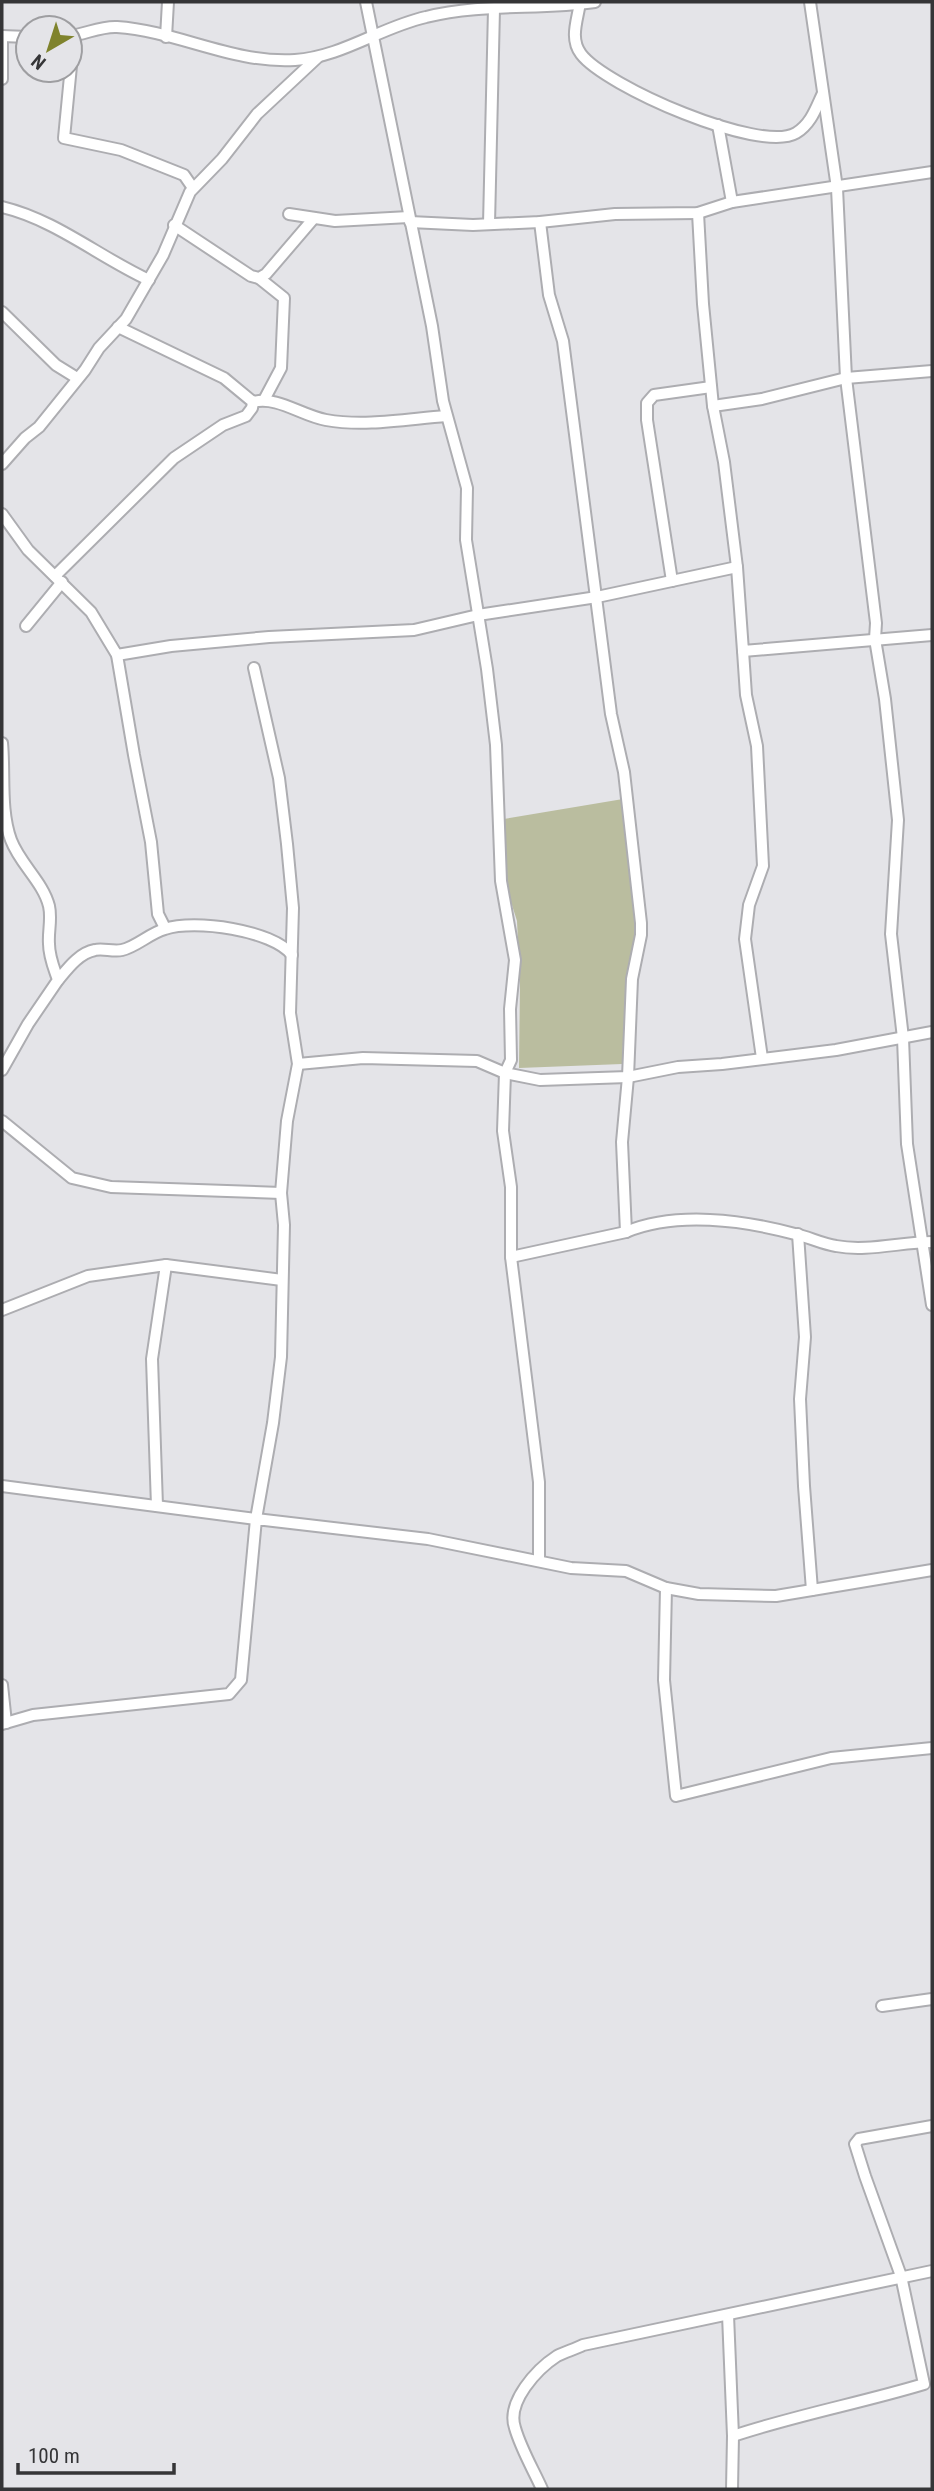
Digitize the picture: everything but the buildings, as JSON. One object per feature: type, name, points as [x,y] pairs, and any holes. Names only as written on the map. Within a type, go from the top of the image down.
[{"type":"street","points":[[166,37],[168,2]]},
{"type":"street","points":[[366,2],[432,326],[446,416],[466,477],[467,540],[496,745],[501,881],[515,960],[510,1009],[511,1060],[505,1073],[503,1131],[512,1187],[511,1257],[539,1482],[539,1561]]},
{"type":"street","points":[[84,33],[113,27],[227,52],[293,60],[318,57],[372,38],[409,21],[465,6],[494,9],[595,2]]},
{"type":"street","points":[[810,2],[837,188],[846,378],[898,820],[891,934],[902,1038],[907,1144],[928,1242],[932,1305]]},
{"type":"street","points":[[580,3],[574,39],[579,52],[586,59],[643,95],[718,125],[764,137],[782,138],[796,133],[809,122],[822,93]]},
{"type":"street","points":[[489,224],[494,9]]},
{"type":"street","points":[[2,36],[2,79]]},
{"type":"street","points":[[2,464],[25,438],[39,427],[118,327],[149,281],[193,188],[222,159],[257,114],[318,57]]},
{"type":"street","points":[[68,84],[64,138],[121,150],[184,175],[193,188]]},
{"type":"street","points":[[718,125],[732,202]]},
{"type":"street","points":[[289,214],[335,222],[410,220],[489,224],[615,214],[698,213],[732,202],[932,172]]},
{"type":"street","points":[[2,208],[26,213],[149,281]]},
{"type":"street","points":[[698,213],[713,406],[724,462],[737,567],[746,695],[757,746],[763,866],[749,905],[745,939],[762,1058]]},
{"type":"street","points":[[259,278],[266,274],[314,218]]},
{"type":"street","points":[[540,222],[549,295],[563,341],[611,714],[624,772],[641,923],[632,979],[622,1142],[626,1232]]},
{"type":"street","points":[[174,225],[251,276],[259,278],[284,298],[281,368],[264,400]]},
{"type":"street","points":[[2,312],[56,365],[77,378]]},
{"type":"street","points":[[118,327],[224,378],[253,402],[273,400],[293,410],[325,419],[361,422],[446,416]]},
{"type":"street","points":[[713,406],[762,399],[846,378],[932,371]]},
{"type":"street","points":[[672,581],[649,433],[647,403],[654,395],[711,387]]},
{"type":"street","points":[[26,626],[59,579],[174,458],[223,425],[246,416],[253,402]]},
{"type":"street","points":[[2,514],[28,550],[91,612],[117,655],[151,842],[159,914],[165,928]]},
{"type":"street","points":[[117,655],[171,646],[269,637],[414,630],[478,615],[597,597],[737,567]]},
{"type":"street","points":[[743,651],[932,635]]},
{"type":"street","points":[[2,1685],[4,1723],[33,1715],[229,1694],[241,1680],[256,1519],[273,1423],[281,1357],[284,1225],[281,1193],[287,1121],[298,1064],[290,1013],[293,908],[279,778],[254,668]]},
{"type":"street","points":[[2,743],[4,803],[9,837],[48,902],[51,915],[50,953],[58,980]]},
{"type":"street","points":[[2,1070],[28,1024],[58,980],[70,965],[94,950],[122,950],[165,928],[189,925],[232,930],[275,941],[292,955]]},
{"type":"street","points":[[298,1064],[363,1058],[477,1061],[505,1073],[540,1080],[628,1077],[678,1068],[836,1050],[932,1032]]},
{"type":"street","points":[[2,1121],[72,1178],[85,1183],[111,1187],[281,1193]]},
{"type":"street","points":[[511,1257],[626,1232],[642,1225],[696,1220],[748,1222],[837,1247],[928,1242]]},
{"type":"street","points":[[798,1234],[805,1337],[800,1399],[812,1590]]},
{"type":"street","points":[[2,1310],[88,1276],[166,1265],[282,1280]]},
{"type":"street","points":[[157,1506],[152,1359],[166,1265]]},
{"type":"street","points":[[2,1486],[428,1539],[571,1568],[626,1571],[666,1588],[699,1594],[776,1596],[932,1570]]},
{"type":"street","points":[[666,1588],[664,1681],[676,1796],[831,1758],[932,1748]]},
{"type":"street","points":[[882,2006],[932,1999]]},
{"type":"street","points":[[733,2436],[783,2420],[928,2383],[901,2276],[855,2144],[859,2139],[932,2126]]},
{"type":"street","points":[[542,2489],[513,2426],[519,2398],[535,2374],[557,2356],[583,2345],[932,2271]]},
{"type":"street","points":[[728,2315],[733,2436],[732,2489]]},
{"type":"green space","points":[[623,799],[636,937],[626,985],[622,1064],[519,1068],[520,984],[517,921],[506,886],[504,819]]}]
